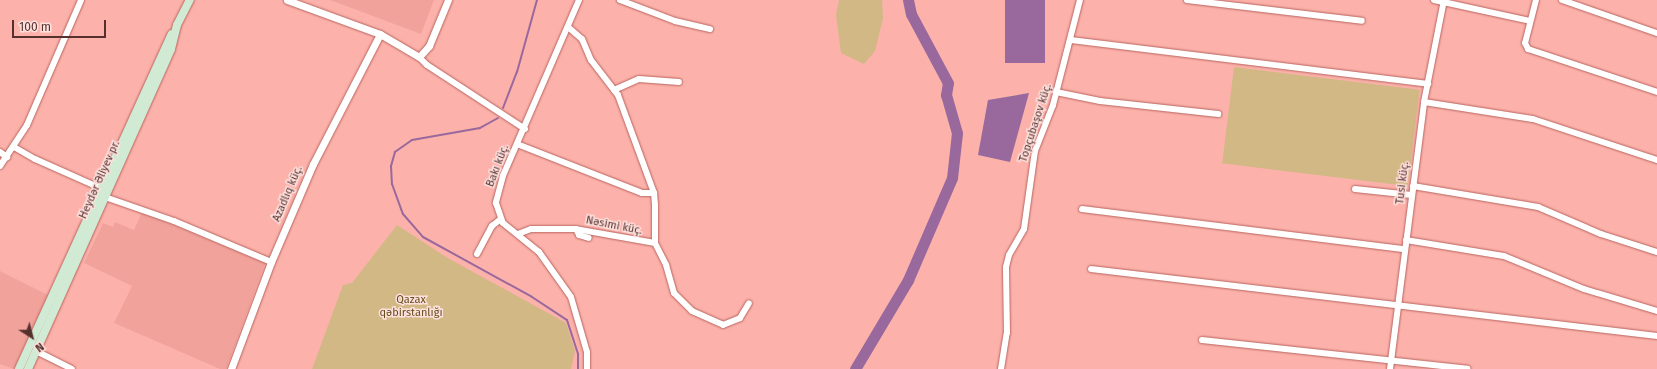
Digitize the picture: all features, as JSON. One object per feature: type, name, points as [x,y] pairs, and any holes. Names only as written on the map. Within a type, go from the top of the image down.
[{"type":"main road","points":[[19,369],[101,193],[164,48],[178,25],[190,0]]},
{"type":"main road","name":"Heydər Əliyev pr.","points":[[28,369],[101,193]]},
{"type":"street","points":[[0,166],[14,147],[41,96],[81,0]]},
{"type":"street","points":[[287,0],[380,34],[419,57],[433,69],[525,128]]},
{"type":"street","points":[[419,57],[429,46],[448,0]]},
{"type":"street","name":"Bakı küç.","points":[[501,219],[496,203],[498,189],[579,0]]},
{"type":"street","points":[[620,0],[675,20],[710,29]]},
{"type":"street","name":"Topçubaşov küç.","points":[[1001,369],[1007,333],[1006,267],[1009,255],[1024,229],[1036,151],[1056,92],[1071,40],[1080,0]]},
{"type":"street","points":[[1188,0],[1362,21]]},
{"type":"street","points":[[1255,8],[1256,0]]},
{"type":"street","points":[[1434,0],[1530,21]]},
{"type":"street","points":[[1536,0],[1525,43],[1528,49],[1657,92]]},
{"type":"street","points":[[1562,0],[1657,33]]},
{"type":"street","name":"Tusi küç.","points":[[1390,369],[1424,102],[1444,1]]},
{"type":"street","name":"Nəsimi küç.","points":[[518,234],[531,230],[576,229],[655,243],[654,193],[623,106],[614,90],[591,60],[582,39],[568,28]]},
{"type":"street","name":"Azadlıq küç.","points":[[231,369],[271,262],[324,142],[380,34]]},
{"type":"street","points":[[1071,40],[1428,84]]},
{"type":"street","points":[[614,90],[638,79],[679,82]]},
{"type":"street","points":[[1056,92],[1100,101],[1218,114]]},
{"type":"street","points":[[1424,102],[1533,119],[1657,160]]},
{"type":"street","points":[[517,144],[642,193],[654,193]]},
{"type":"street","points":[[14,147],[101,193],[188,226],[271,262]]},
{"type":"street","points":[[0,152],[7,157]]},
{"type":"street","points":[[1413,186],[1538,207],[1600,234],[1657,252]]},
{"type":"street","points":[[1355,189],[1412,195]]},
{"type":"street","points":[[1082,209],[1405,249]]},
{"type":"street","points":[[477,254],[492,226],[501,219],[548,263],[571,297],[587,352],[587,369]]},
{"type":"street","points":[[576,229],[579,235],[589,238]]},
{"type":"street","points":[[1406,240],[1504,256],[1584,289],[1657,311]]},
{"type":"street","points":[[655,243],[666,266],[674,292],[692,311],[723,325],[740,318],[749,303]]},
{"type":"street","points":[[1091,269],[1657,336]]},
{"type":"street","points":[[1202,340],[1467,369]]},
{"type":"street","points":[[36,351],[72,369]]},
{"type":"shaded area","points":[[330,0],[434,0],[421,34]]},
{"type":"shaded area","points":[[1005,0],[1045,0],[1045,63],[1005,63]]},
{"type":"shaded area","points":[[1029,93],[1010,162],[978,155],[988,100]]},
{"type":"shaded area","points":[[142,212],[265,263],[226,369],[220,369],[114,323],[132,286],[84,263],[103,223],[113,227],[115,222],[134,230]]},
{"type":"shaded area","points":[[0,271],[48,295],[14,369],[0,364]]},
{"type":"green space","points":[[839,0],[882,0],[883,18],[875,51],[864,64],[841,53],[836,15]]},
{"type":"green space","points":[[1234,67],[1420,90],[1408,186],[1222,163]]},
{"type":"green space","name":"Qazax qəbirstanlığı","points":[[397,225],[446,257],[566,323],[575,351],[571,369],[312,369],[343,285],[352,283]]},
{"type":"waterway","points":[[503,108],[517,72],[537,0]]},
{"type":"waterway","points":[[855,369],[908,280],[952,178],[957,133],[946,95],[948,83],[911,14],[908,0]]},
{"type":"waterway","points":[[498,118],[480,128],[412,140],[395,152],[391,166],[392,184],[403,214],[423,237],[532,297],[567,320],[578,354],[578,369]]}]
